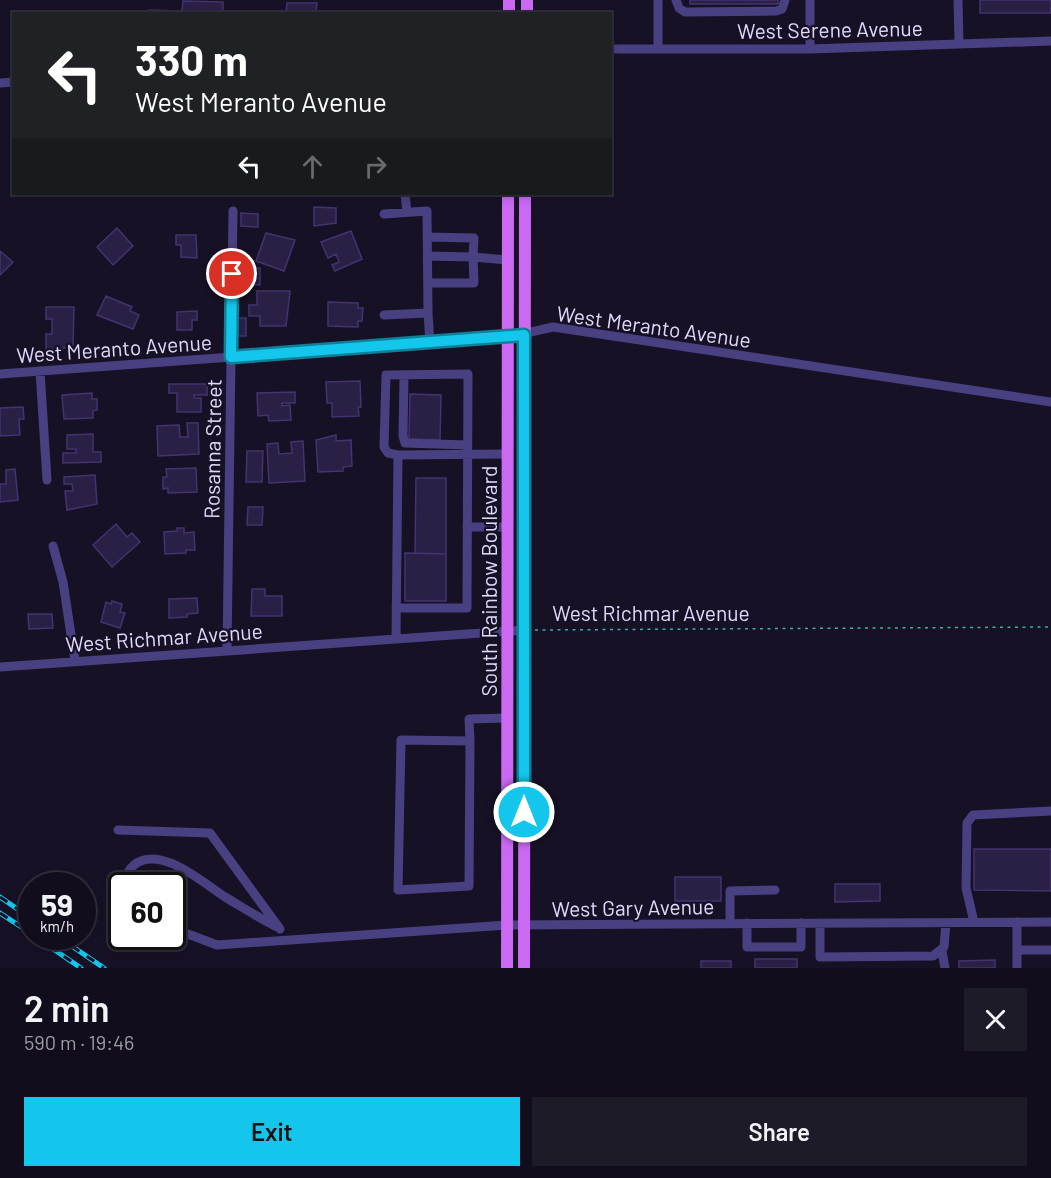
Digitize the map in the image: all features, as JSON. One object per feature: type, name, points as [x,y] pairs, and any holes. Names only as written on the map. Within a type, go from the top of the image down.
[{"type":"main road","name":"South Rainbow Boulevard","points":[[507,968],[508,195]]},
{"type":"main road","name":"South Rainbow Boulevard","points":[[524,968],[525,195]]},
{"type":"street","points":[[658,0],[658,49]]},
{"type":"street","points":[[676,0],[679,8],[685,12],[776,11],[782,9],[785,0]]},
{"type":"street","points":[[810,0],[810,49]]},
{"type":"street","points":[[958,0],[959,43]]},
{"type":"street","name":"West Serene Avenue","points":[[612,50],[810,49],[1051,41]]},
{"type":"street","points":[[405,195],[406,212]]},
{"type":"street","name":"Rosanna Street","points":[[227,650],[233,211]]},
{"type":"street","points":[[384,214],[428,211],[430,343]]},
{"type":"street","points":[[428,237],[474,238],[474,283],[428,282]]},
{"type":"street","points":[[428,256],[508,260]]},
{"type":"street","points":[[384,315],[428,313]]},
{"type":"street","name":"West Meranto Avenue","points":[[0,374],[508,337],[553,327],[1051,402]]},
{"type":"street","points":[[40,371],[47,480]]},
{"type":"street","points":[[396,608],[467,608],[468,374],[386,375],[384,447],[388,453],[398,455],[467,450]]},
{"type":"street","points":[[404,375],[403,436],[405,443],[508,454]]},
{"type":"street","points":[[396,639],[398,455]]},
{"type":"street","points":[[467,527],[507,527]]},
{"type":"street","points":[[53,546],[63,582],[75,661]]},
{"type":"street","name":"West Richmar Avenue","points":[[0,667],[525,630]]},
{"type":"street","points":[[470,741],[401,740],[398,890],[469,886],[470,741],[469,719],[507,718]]},
{"type":"street","points":[[974,922],[966,888],[967,823],[973,815],[1051,811]]},
{"type":"street","points":[[118,830],[210,833],[280,929]]},
{"type":"street","points":[[128,872],[142,860],[162,860],[186,870],[280,929],[292,939]]},
{"type":"street","points":[[730,924],[730,891],[775,890]]},
{"type":"street","points":[[820,957],[933,956],[942,951],[946,943],[946,922]]},
{"type":"street","points":[[1017,922],[1017,968]]},
{"type":"street","name":"West Gary Avenue","points":[[186,933],[216,945],[507,926],[1051,922]]},
{"type":"street","points":[[747,923],[747,947],[801,947],[801,923]]},
{"type":"street","points":[[819,923],[820,968]]},
{"type":"street","points":[[1017,950],[1051,950]]},
{"type":"street","points":[[942,951],[945,968]]},
{"type":"path","name":"West Richmar Avenue","points":[[525,630],[1051,627]]},
{"type":"building","points":[[690,0],[778,0],[778,4],[690,4]]},
{"type":"building","points":[[980,0],[1051,0],[1051,13],[980,13]]},
{"type":"building","points":[[183,1],[223,2],[223,12],[149,12],[149,10],[182,11]]},
{"type":"building","points":[[287,3],[317,3],[316,12],[286,12]]},
{"type":"building","points":[[314,207],[336,208],[336,223],[314,226]]},
{"type":"building","points":[[241,213],[258,214],[258,227],[241,226]]},
{"type":"building","points":[[117,228],[133,246],[113,265],[97,247]]},
{"type":"building","points":[[351,231],[362,259],[335,271],[332,265],[339,262],[336,254],[328,258],[321,242]]},
{"type":"building","points":[[266,233],[295,240],[284,271],[256,261]]},
{"type":"building","points":[[176,235],[196,235],[197,258],[181,257],[181,245],[176,245]]},
{"type":"building","points":[[0,251],[13,262],[0,275]]},
{"type":"building","points":[[235,263],[245,263],[245,268],[260,268],[260,285],[235,284]]},
{"type":"building","points":[[257,291],[290,291],[286,326],[260,326],[260,316],[249,316],[249,305],[257,305]]},
{"type":"building","points":[[106,296],[132,307],[130,311],[139,315],[133,329],[97,315]]},
{"type":"building","points":[[328,302],[358,303],[358,308],[363,308],[362,321],[358,321],[358,327],[328,326]]},
{"type":"building","points":[[46,307],[74,307],[73,347],[46,350],[46,334],[52,334],[52,319],[46,319]]},
{"type":"building","points":[[197,311],[197,320],[192,320],[192,330],[177,330],[177,312]]},
{"type":"building","points":[[234,318],[246,318],[246,336],[233,336]]},
{"type":"building","points":[[360,381],[359,416],[332,417],[332,403],[327,403],[326,382]]},
{"type":"building","points":[[169,384],[207,384],[207,395],[194,395],[194,398],[201,398],[201,412],[177,412],[177,393],[169,393]]},
{"type":"building","points":[[295,392],[295,403],[282,403],[282,406],[290,405],[291,420],[269,421],[268,415],[258,416],[257,393]]},
{"type":"building","points":[[92,393],[92,399],[97,399],[97,410],[93,411],[93,418],[64,419],[62,395]]},
{"type":"building","points":[[410,394],[441,395],[440,440],[409,439]]},
{"type":"building","points":[[23,407],[24,419],[19,419],[20,435],[0,436],[0,408]]},
{"type":"building","points":[[187,423],[198,423],[199,454],[158,456],[157,426],[179,425],[180,437],[188,437]]},
{"type":"building","points":[[93,434],[93,452],[101,452],[101,462],[63,463],[63,453],[76,453],[76,449],[67,449],[67,435]]},
{"type":"building","points":[[336,435],[336,441],[351,440],[352,466],[343,467],[343,471],[318,472],[316,440]]},
{"type":"building","points":[[303,441],[305,481],[269,483],[267,444],[278,443],[279,454],[292,453],[291,442]]},
{"type":"building","points":[[247,451],[263,451],[262,482],[246,482]]},
{"type":"building","points":[[196,468],[197,492],[168,493],[168,488],[163,489],[163,477],[167,477],[166,469]]},
{"type":"building","points":[[15,469],[18,500],[0,502],[0,484],[6,484],[6,470]]},
{"type":"building","points":[[95,475],[97,504],[67,510],[65,491],[73,491],[72,484],[64,484],[64,477]]},
{"type":"building","points":[[416,478],[446,478],[446,554],[415,553]]},
{"type":"building","points":[[248,507],[263,507],[262,525],[247,525]]},
{"type":"building","points":[[116,524],[127,537],[132,533],[140,542],[112,567],[93,545]]},
{"type":"building","points":[[177,528],[184,528],[184,533],[194,532],[195,550],[165,554],[164,532],[177,531]]},
{"type":"building","points":[[405,553],[446,554],[446,601],[405,601]]},
{"type":"building","points":[[252,589],[265,589],[265,596],[282,596],[282,616],[251,616]]},
{"type":"building","points":[[197,598],[198,613],[187,614],[187,617],[169,618],[169,599]]},
{"type":"building","points":[[112,601],[122,604],[120,612],[125,613],[120,628],[101,622],[106,602],[111,604]]},
{"type":"building","points":[[28,614],[52,614],[53,628],[29,629]]},
{"type":"building","points":[[974,849],[1051,849],[1051,891],[974,890]]},
{"type":"building","points":[[675,877],[721,877],[721,901],[675,901]]},
{"type":"building","points":[[835,884],[880,884],[880,901],[835,902]]},
{"type":"building","points":[[755,959],[797,959],[797,968],[755,968]]},
{"type":"building","points":[[995,960],[995,968],[959,968],[959,961]]},
{"type":"building","points":[[701,961],[731,961],[731,968],[701,968]]},
{"type":"railway","points":[[0,897],[18,909]]},
{"type":"railway","points":[[0,913],[18,925]]},
{"type":"railway","points":[[55,950],[81,968]]},
{"type":"railway","points":[[78,950],[104,968]]},
{"type":"route","points":[[232,274],[231,357],[524,335],[524,812]]}]
